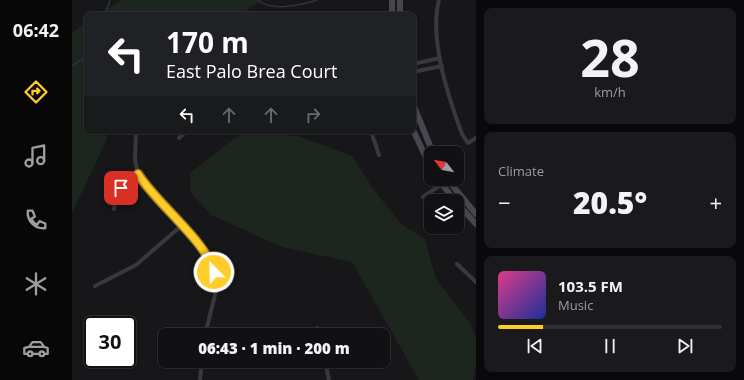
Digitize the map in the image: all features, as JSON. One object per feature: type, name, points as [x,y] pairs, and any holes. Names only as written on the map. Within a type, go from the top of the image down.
[{"type":"street","points":[[392,0],[392,12]]},
{"type":"street","points":[[400,0],[400,12]]},
{"type":"street","points":[[439,0],[436,21],[442,66],[458,125],[468,143],[476,138]]},
{"type":"street","points":[[416,63],[440,58]]},
{"type":"street","points":[[416,71],[442,66]]},
{"type":"street","points":[[416,112],[429,146]]},
{"type":"street","points":[[136,134],[135,160],[138,174],[146,188],[201,247],[212,263],[216,291],[207,328]]},
{"type":"street","points":[[179,138],[184,134]]},
{"type":"street","points":[[373,134],[379,155]]},
{"type":"street","points":[[415,134],[424,153]]},
{"type":"street","points":[[114,209],[115,198],[121,188],[138,174]]},
{"type":"street","points":[[423,197],[435,186]]},
{"type":"street","points":[[443,186],[450,194]]},
{"type":"street","points":[[453,186],[476,214]]},
{"type":"street","points":[[464,211],[476,224]]},
{"type":"street","points":[[95,286],[136,265],[181,226]]},
{"type":"street","points":[[457,264],[476,282]]},
{"type":"street","points":[[200,380],[201,368]]},
{"type":"street","points":[[326,368],[329,380]]},
{"type":"shaded area","points":[[121,0],[263,0],[244,12],[103,12]]},
{"type":"shaded area","points":[[84,24],[84,134],[107,134],[107,139],[72,213],[72,32]]},
{"type":"shaded area","points":[[240,134],[298,136],[352,156],[374,190],[401,224],[425,239],[436,279],[470,323],[476,338],[476,364],[473,380],[419,380],[352,262],[282,247],[211,215],[191,193],[190,173]]},
{"type":"waterway","points":[[106,12],[110,0]]},
{"type":"waterway","points":[[258,0],[264,4],[278,7],[303,4],[317,0]]},
{"type":"waterway","points":[[72,66],[84,58]]},
{"type":"route","points":[[121,188],[138,174],[146,188],[201,247],[212,263],[214,272]]}]
